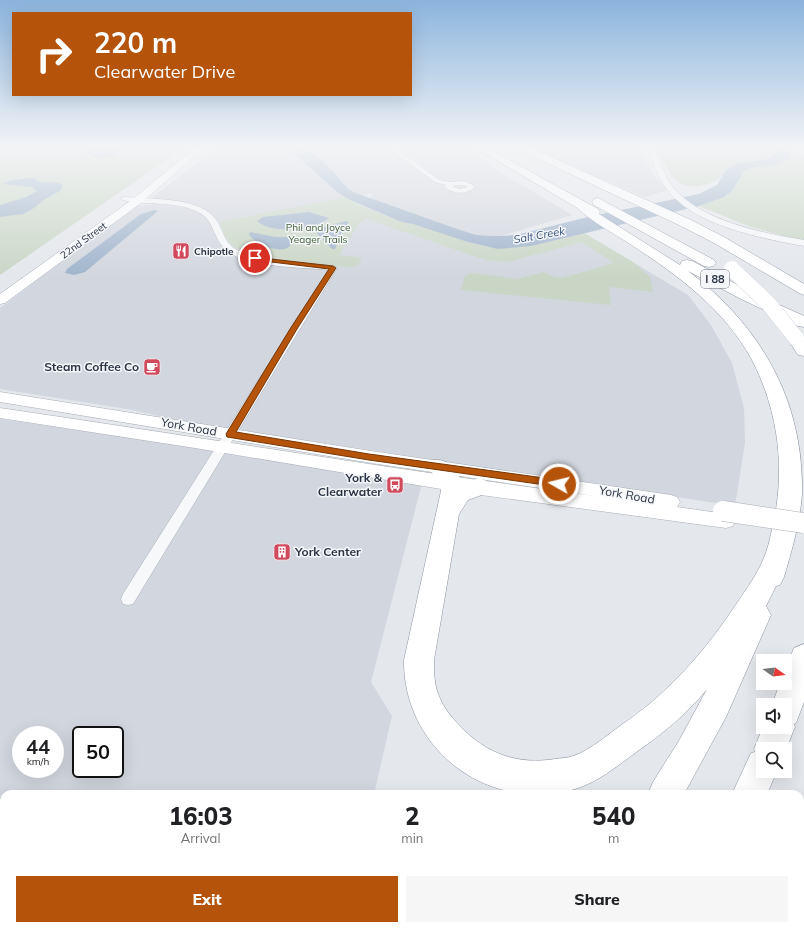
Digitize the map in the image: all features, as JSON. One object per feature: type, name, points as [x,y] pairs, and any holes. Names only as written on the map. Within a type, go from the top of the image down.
[{"type":"highway","name":"I 88","points":[[554,190],[588,210],[630,230],[724,271],[804,309]]},
{"type":"highway","name":"I 88","points":[[576,190],[605,206],[630,230],[721,282],[804,322]]},
{"type":"highway","points":[[602,190],[670,216],[719,240],[804,290]]},
{"type":"highway","points":[[635,203],[683,233],[732,269],[769,304],[800,345]]},
{"type":"highway","points":[[630,230],[716,302],[750,342],[770,377],[785,420],[791,464],[790,495],[775,563],[756,616],[721,695],[705,726],[667,790]]},
{"type":"highway","points":[[444,475],[452,491],[419,660],[420,685],[428,708],[446,736],[462,751],[479,763],[511,777],[543,779],[576,772],[610,752],[655,719],[687,690],[727,640],[755,601],[775,563]]},
{"type":"highway","points":[[448,513],[460,494],[479,487]]},
{"type":"highway","points":[[790,698],[804,658]]},
{"type":"highway","points":[[752,790],[757,778]]},
{"type":"main road","name":"22nd Street","points":[[0,288],[137,190]]},
{"type":"main road","name":"22nd Street","points":[[0,300],[149,190]]},
{"type":"main road","name":"York Road","points":[[0,397],[63,406],[226,440]]},
{"type":"main road","name":"York Road","points":[[0,413],[226,440],[444,475],[574,486],[804,533]]},
{"type":"main road","name":"York Road","points":[[444,475],[479,487],[724,516],[804,523]]},
{"type":"street","points":[[672,190],[685,202],[728,225],[804,243]]},
{"type":"street","points":[[124,199],[180,205],[204,212],[211,219],[225,245],[234,252],[243,255],[267,261],[333,268],[128,598]]},
{"type":"shaded area","points":[[161,190],[531,190],[572,215],[504,235],[535,245],[584,233],[688,295],[711,325],[732,363],[744,408],[745,443],[735,506],[213,426],[204,426],[127,409],[0,389],[0,308],[136,206],[158,204],[191,209],[206,216],[221,245],[236,255],[321,270],[373,193],[219,222],[209,212],[198,207],[150,199]]},
{"type":"shaded area","points":[[630,190],[667,190],[645,197]]},
{"type":"shaded area","points":[[0,419],[209,449],[422,483],[371,682],[392,716],[375,790],[0,790]]},
{"type":"green space","points":[[0,190],[122,190],[0,275]]},
{"type":"green space","points":[[804,190],[804,241],[751,227],[699,206],[724,197],[732,191]]},
{"type":"green space","name":"Phil and Joyce Yeager Trails","points":[[346,197],[380,214],[485,247],[521,247],[584,233],[633,262],[650,277],[653,292],[609,287],[611,305],[461,290],[465,276],[472,273],[518,279],[544,272],[551,276],[562,278],[614,263],[582,242],[508,262],[486,260],[367,219],[359,223],[339,255],[362,258],[357,266],[351,267],[289,262],[243,252],[231,244],[219,222]]},
{"type":"water","points":[[60,190],[23,214],[0,217],[0,205],[26,197],[37,191]]},
{"type":"water","name":"Salt Creek","points":[[351,190],[476,235],[505,236],[520,234],[592,216],[699,194],[706,190],[732,190],[724,197],[699,206],[531,246],[498,249],[468,242],[413,224],[402,222],[350,200],[336,191]]},
{"type":"water","points":[[154,210],[158,211],[85,272],[74,275],[65,273],[67,269],[141,214]]},
{"type":"water","points":[[309,212],[329,218],[314,226],[293,229],[272,228],[257,221],[263,217]]},
{"type":"water","points":[[346,221],[349,222],[341,234],[335,249],[332,249],[316,232],[321,228]]},
{"type":"water","points":[[250,232],[275,237],[290,237],[291,245],[287,248],[281,249],[269,248],[249,235]]},
{"type":"place","name":"Chipotle","points":[[181,251]]},
{"type":"place","name":"Steam Coffee Co","points":[[152,367]]},
{"type":"place","name":"York & Clearwater","points":[[395,485]]},
{"type":"place","name":"York Center","points":[[282,552]]},
{"type":"route","points":[[255,258],[280,263],[333,268],[230,434],[369,457],[559,484]]}]
